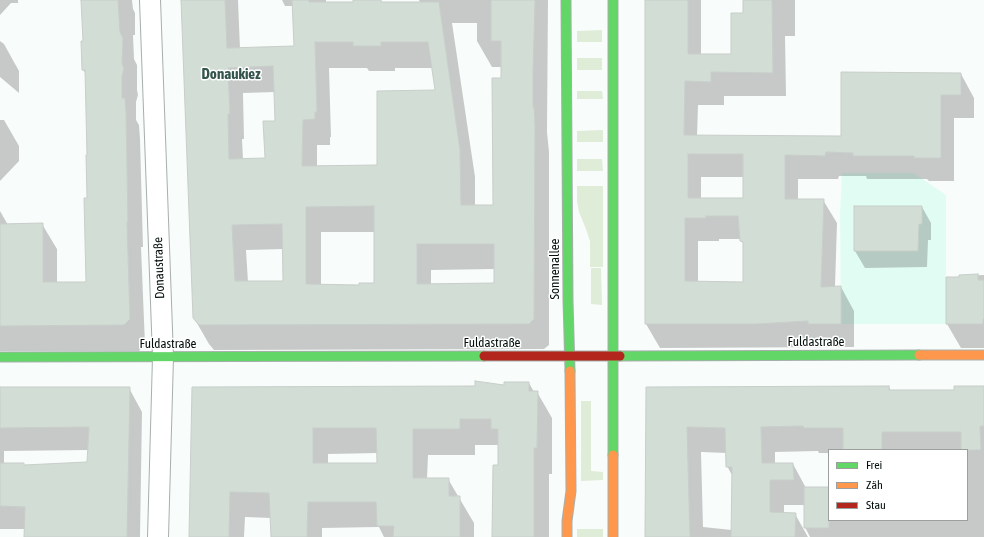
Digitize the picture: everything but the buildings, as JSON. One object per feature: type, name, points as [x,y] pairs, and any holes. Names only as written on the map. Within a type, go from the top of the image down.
[{"type":"main road","name":"Sonnenallee","points":[[566,0],[571,474],[567,537]]},
{"type":"main road","points":[[613,0],[613,537]]},
{"type":"main road","name":"Fuldastraße","points":[[0,357],[984,354]]},
{"type":"street","name":"Donaustraße","points":[[150,0],[163,357],[158,537]]},
{"type":"shaded area","points":[[602,30],[602,42],[577,42],[577,31]]},
{"type":"shaded area","points":[[577,58],[602,58],[602,70],[577,70]]},
{"type":"shaded area","points":[[577,91],[602,91],[603,99],[577,99]]},
{"type":"shaded area","points":[[603,130],[603,142],[577,142],[577,131]]},
{"type":"shaded area","points":[[577,159],[602,159],[603,171],[577,171]]},
{"type":"shaded area","points":[[842,173],[914,173],[946,195],[946,324],[841,324],[840,214]]},
{"type":"shaded area","points":[[577,186],[603,186],[603,267],[590,267],[590,241],[579,212]]},
{"type":"shaded area","points":[[591,268],[601,268],[602,305],[591,304]]},
{"type":"shaded area","points":[[581,401],[591,401],[591,471],[603,472],[603,480],[581,481]]},
{"type":"shaded area","points":[[577,529],[603,529],[603,537],[577,537]]},
{"type":"traffic: fast","points":[[566,0],[568,300],[570,371]]},
{"type":"traffic: fast","points":[[613,0],[613,455]]},
{"type":"traffic: fast","points":[[620,356],[919,355]]},
{"type":"traffic: fast","points":[[0,357],[484,356]]},
{"type":"traffic: slow","points":[[919,355],[984,355]]},
{"type":"traffic: slow","points":[[567,537],[567,521],[571,491],[570,371]]},
{"type":"traffic: slow","points":[[613,455],[613,537]]},
{"type":"traffic: jam","points":[[484,356],[620,356]]},
{"type":"district","name":"Donaukiez","points":[[231,74]]}]
